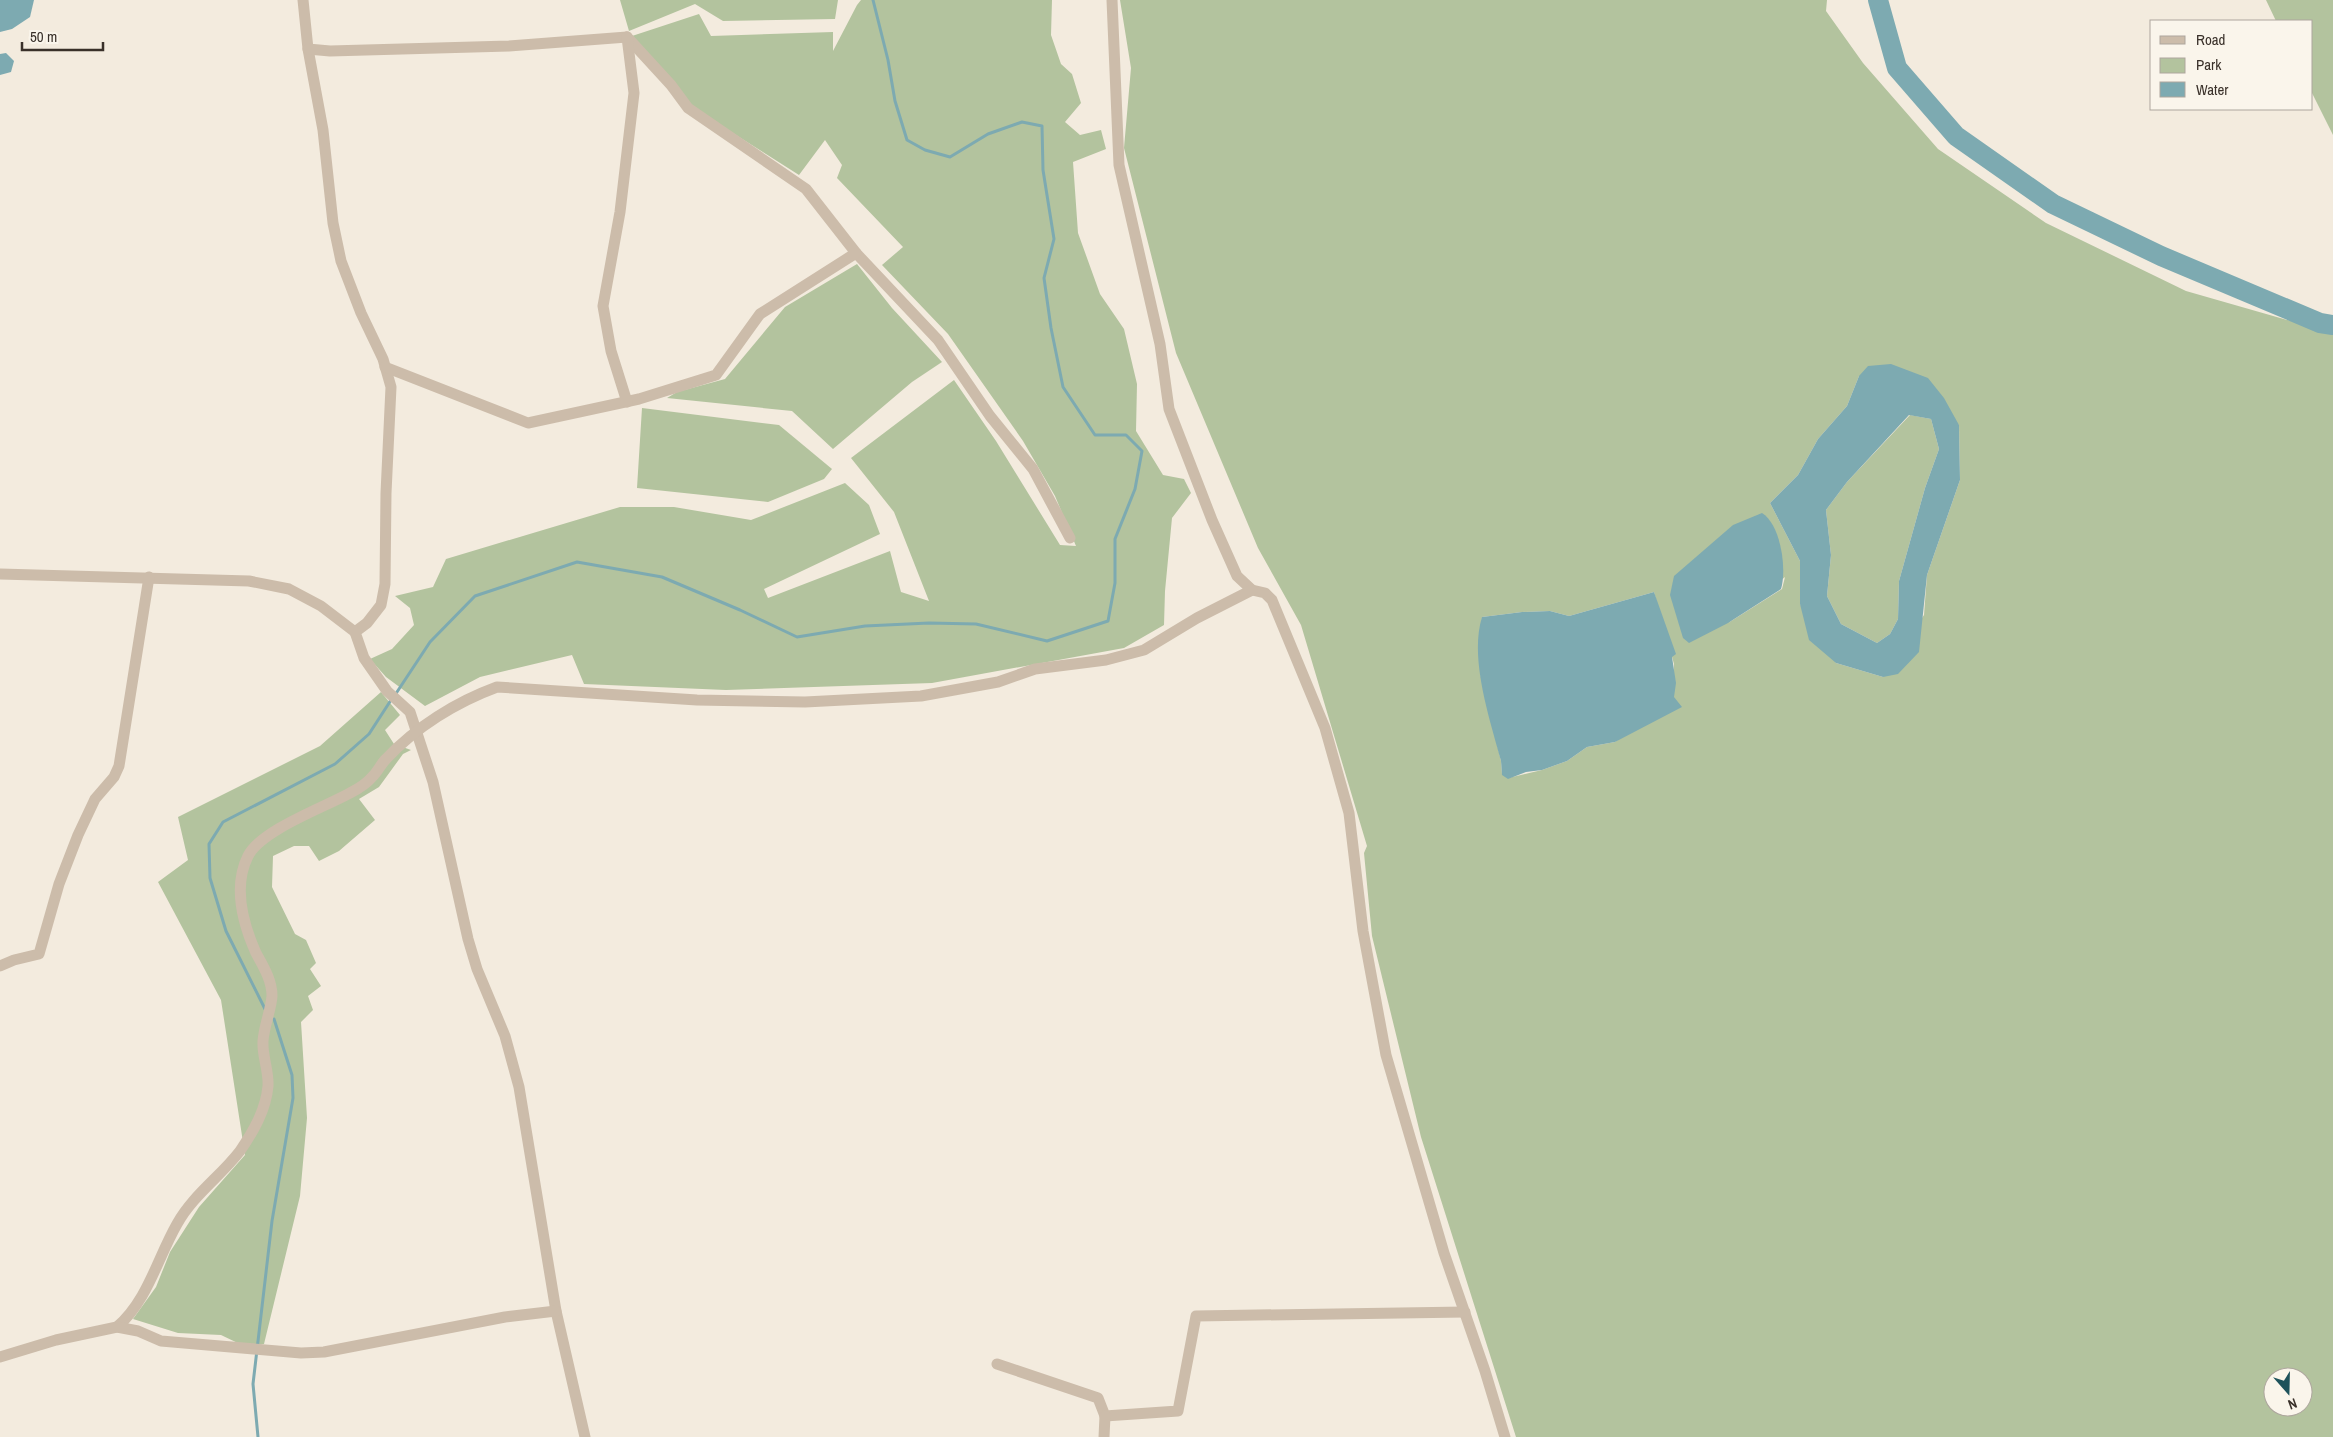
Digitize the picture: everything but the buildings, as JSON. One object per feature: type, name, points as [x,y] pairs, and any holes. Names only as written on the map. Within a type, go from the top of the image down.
[{"type":"street","points":[[303,0],[306,9],[308,49],[323,130],[333,223],[341,260],[392,387],[386,493],[385,584],[381,606],[367,623],[355,632]]},
{"type":"street","points":[[1112,0],[1119,165],[1160,344],[1169,409],[1212,520],[1230,560],[1238,576],[1252,590],[1265,593],[1272,600],[1325,728],[1349,813],[1363,931],[1386,1056],[1444,1253],[1505,1437]]},
{"type":"street","points":[[308,49],[330,51],[509,46],[627,37]]},
{"type":"street","points":[[627,37],[671,85],[688,108],[806,188],[856,253],[938,340],[984,408],[1033,469],[1070,538]]},
{"type":"street","points":[[627,37],[634,93],[620,212],[603,306],[611,351],[627,402]]},
{"type":"street","points":[[385,367],[528,422],[627,402],[716,375],[760,314],[856,253]]},
{"type":"street","points":[[0,574],[249,581],[289,589],[321,606],[355,632],[364,658],[387,691],[402,702],[410,712],[433,782],[468,938],[478,969],[505,1036],[519,1087],[556,1311],[585,1437]]},
{"type":"street","points":[[0,966],[14,960],[38,954],[59,884],[78,835],[95,799],[114,777],[119,766],[149,577]]},
{"type":"street","points":[[116,1327],[131,1314],[149,1284],[178,1222],[207,1185],[239,1152],[260,1119],[268,1086],[263,1043],[272,996],[268,977],[255,950],[242,914],[240,887],[248,855],[266,838],[309,812],[351,793],[372,777],[385,760],[445,712],[474,696],[497,688],[534,688],[650,698],[786,702],[876,700],[921,696],[998,682],[1035,669],[1106,660],[1144,650],[1197,618],[1252,590]]},
{"type":"street","points":[[0,1357],[56,1340],[116,1327],[138,1331],[161,1341],[301,1353],[324,1352],[504,1317],[556,1311]]},
{"type":"street","points":[[1105,1416],[1178,1411],[1196,1316],[1465,1312]]},
{"type":"street","points":[[997,1364],[1098,1398],[1105,1416],[1104,1437]]},
{"type":"green space","points":[[620,0],[838,0],[835,19],[723,21],[695,4],[629,31]]},
{"type":"green space","points":[[861,0],[1052,0],[1051,35],[1061,64],[1072,74],[1081,103],[1065,122],[1080,135],[1101,130],[1106,149],[1073,162],[1078,233],[1100,294],[1124,329],[1137,384],[1136,431],[1163,475],[1184,479],[1191,493],[1172,518],[1165,591],[1164,625],[1124,648],[932,683],[726,690],[584,684],[572,655],[480,677],[425,706],[386,677],[370,659],[392,649],[414,625],[410,608],[395,596],[433,587],[446,559],[620,507],[674,507],[751,520],[845,483],[869,505],[880,534],[764,589],[768,598],[890,551],[901,592],[929,601],[894,512],[851,458],[954,380],[996,441],[1060,545],[1076,546],[1055,496],[1023,441],[948,334],[882,265],[903,247],[837,178],[842,165],[825,140],[799,175],[690,106],[632,36],[699,14],[711,36],[833,32],[833,51]]},
{"type":"green space","points":[[1120,0],[1827,0],[1826,11],[1863,63],[1938,149],[2046,223],[2186,291],[2333,333],[2333,1437],[1516,1437],[1421,1137],[1372,936],[1364,853],[1367,846],[1301,625],[1258,548],[1176,353],[1124,148],[1131,68]],"holes":[[[1859,376],[1959,425],[1960,480],[1927,575],[1924,615],[1883,677],[1836,663],[1800,604],[1800,561],[1770,503],[1798,475],[1818,439],[1847,406]],[[1785,577],[1782,589],[1728,623]],[[1654,592],[1674,664],[1674,697],[1615,742],[1587,747],[1567,761],[1542,770],[1508,778],[1502,774],[1501,761],[1480,673],[1482,617],[1550,611],[1569,616]]]},
{"type":"green space","points":[[2266,0],[2333,0],[2333,135],[2313,95],[2313,20],[2276,20]]},
{"type":"green space","points":[[857,264],[892,308],[942,362],[912,382],[833,449],[792,411],[667,398],[677,392],[725,379],[785,307]]},
{"type":"green space","points":[[642,408],[779,425],[832,469],[824,479],[768,502],[637,488]]},
{"type":"green space","points":[[1910,415],[1931,419],[1939,449],[1925,488],[1899,581],[1898,619],[1890,634],[1877,643],[1841,624],[1827,596],[1831,555],[1826,510],[1847,482]]},
{"type":"green space","points":[[381,692],[400,715],[385,730],[394,744],[411,750],[403,754],[379,787],[359,799],[375,820],[339,851],[319,861],[309,846],[294,846],[273,856],[272,887],[295,934],[306,940],[316,963],[310,969],[321,986],[308,996],[313,1010],[301,1022],[307,1118],[300,1196],[264,1344],[244,1346],[221,1335],[178,1333],[133,1319],[156,1287],[170,1252],[199,1207],[245,1155],[221,1000],[158,882],[188,860],[178,817],[320,746]]},
{"type":"water","points":[[0,0],[34,0],[30,17],[12,29],[0,32]]},
{"type":"water","points":[[6,53],[14,61],[11,72],[0,75],[0,54]]},
{"type":"water","points":[[1891,364],[1928,378],[1944,398],[1959,425],[1960,480],[1927,575],[1919,652],[1898,674],[1883,677],[1836,663],[1809,640],[1800,604],[1800,561],[1770,503],[1798,475],[1818,439],[1847,406],[1859,376],[1868,366]],"holes":[[[1909,415],[1931,419],[1939,449],[1925,488],[1899,581],[1898,619],[1890,634],[1877,643],[1841,624],[1827,596],[1831,555],[1826,510],[1847,482]]]},
{"type":"water","points":[[1762,513],[1774,527],[1781,548],[1783,580],[1781,589],[1728,623],[1689,643],[1683,638],[1670,595],[1674,576],[1733,525]]},
{"type":"water","points":[[1654,592],[1676,654],[1672,657],[1676,683],[1674,697],[1682,707],[1615,742],[1587,747],[1567,761],[1508,779],[1502,775],[1501,761],[1479,670],[1478,651],[1482,617],[1550,611],[1569,616]]},
{"type":"waterway","points":[[395,695],[430,642],[475,596],[577,562],[662,577],[740,610],[797,637],[865,626],[929,623],[976,624],[1047,641],[1108,621],[1115,583],[1115,539],[1135,489],[1142,451],[1126,435],[1095,435],[1063,387],[1051,328],[1044,278],[1054,239],[1043,170],[1042,126],[1022,122],[988,134],[950,157],[925,150],[907,140],[895,101],[888,60],[873,0]]},
{"type":"waterway","points":[[1878,0],[1897,68],[1956,136],[2053,204],[2161,256],[2320,323],[2333,325]]},
{"type":"waterway","points":[[265,1009],[226,931],[210,878],[209,844],[223,822],[335,764],[369,734],[391,700]]},
{"type":"waterway","points":[[258,1437],[253,1384],[272,1221],[293,1098],[292,1075],[274,1019]]}]
